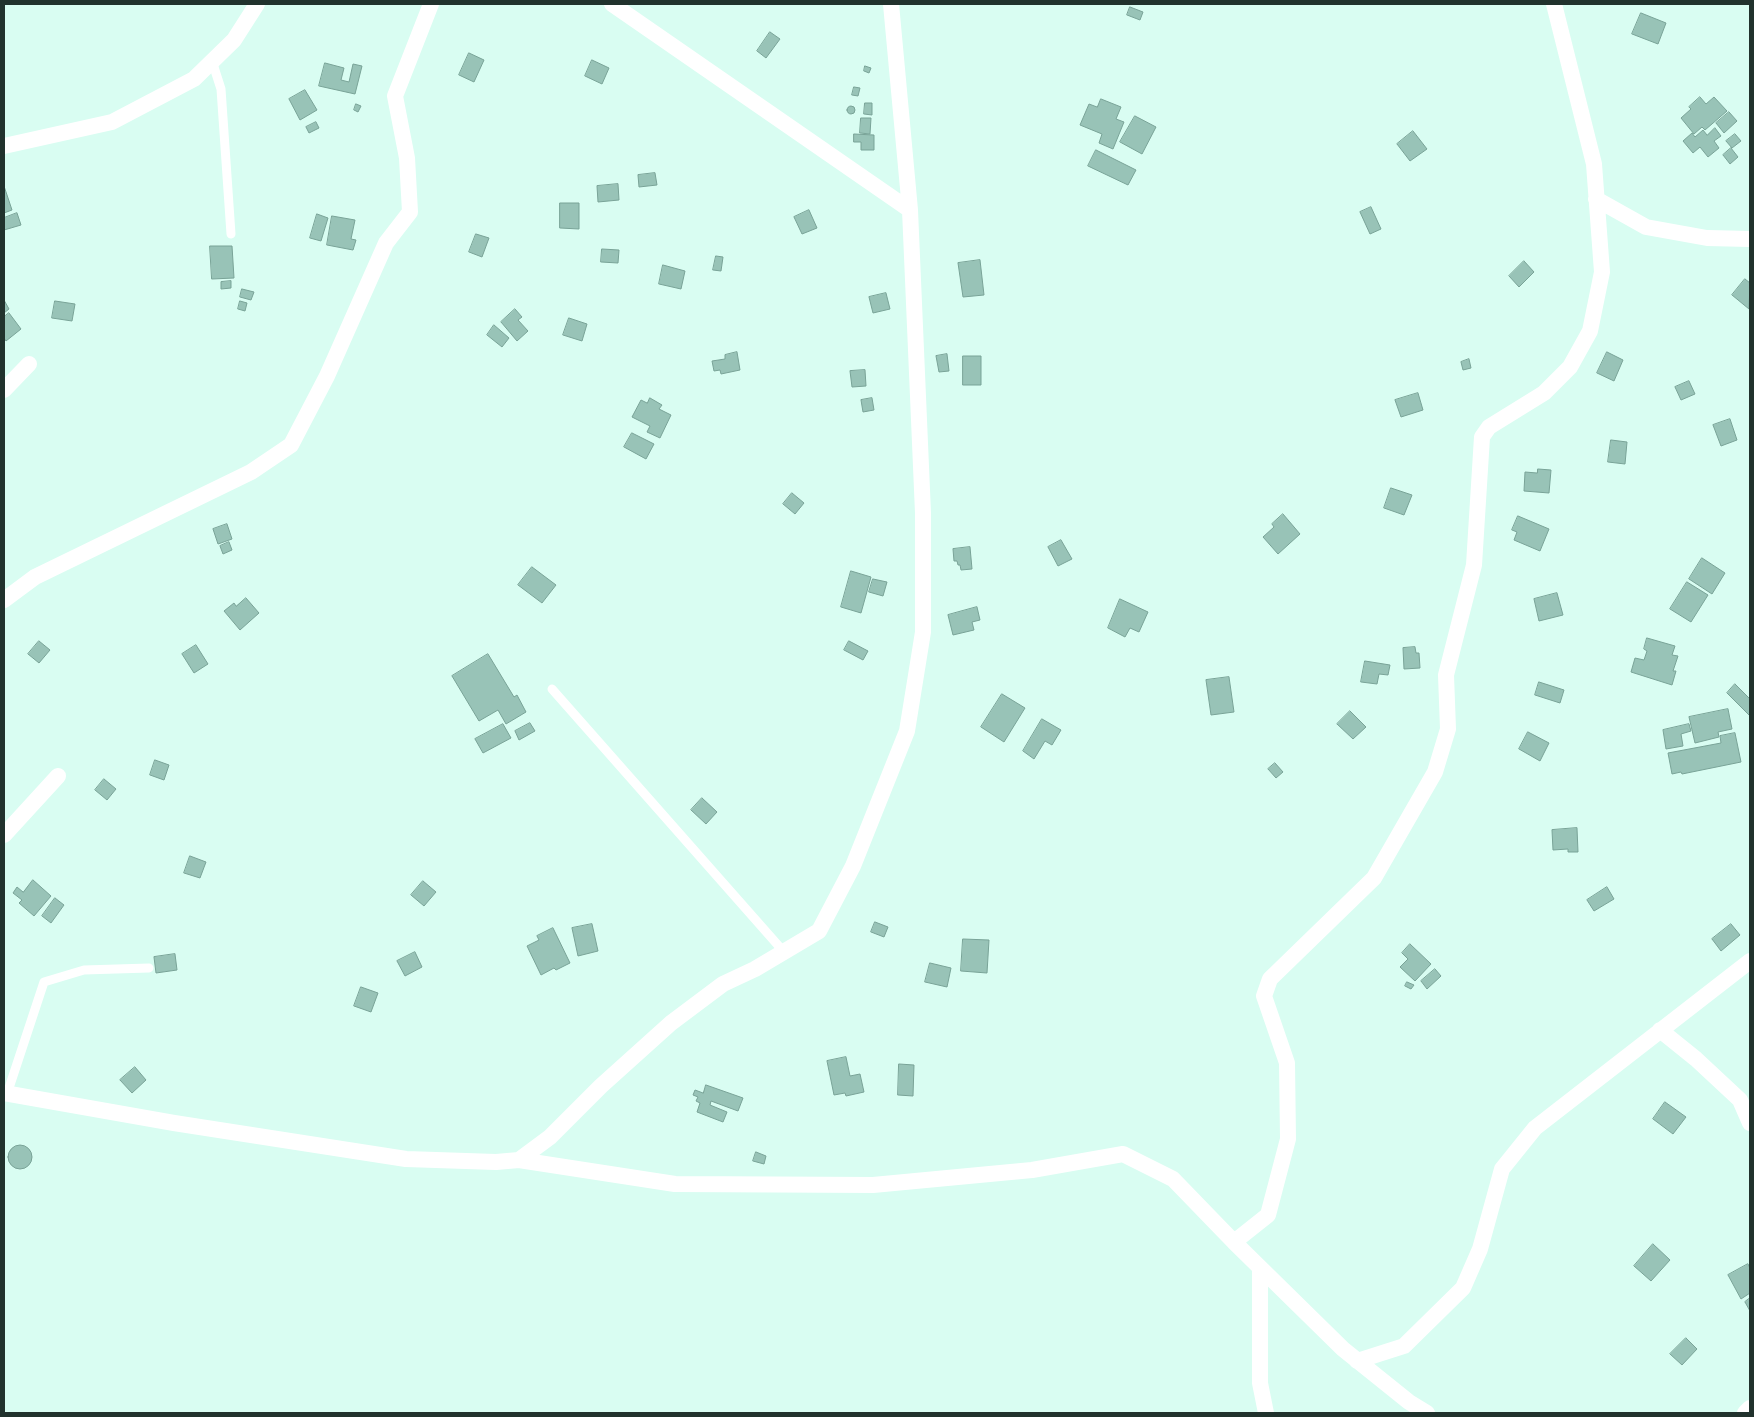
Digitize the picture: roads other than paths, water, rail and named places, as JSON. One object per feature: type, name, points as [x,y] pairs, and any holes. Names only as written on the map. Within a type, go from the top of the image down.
[{"type":"street","points":[[4,146],[112,122],[194,79],[234,40],[258,4]]},
{"type":"street","points":[[4,600],[35,577],[251,472],[291,445],[327,376],[386,243],[410,212],[407,158],[395,96],[431,4]]},
{"type":"street","points":[[612,4],[910,210]]},
{"type":"street","points":[[519,1160],[550,1137],[601,1086],[671,1023],[723,984],[755,969],[819,931],[853,866],[907,731],[923,632],[922,513],[910,210],[891,4]]},
{"type":"street","points":[[1234,1242],[1268,1215],[1288,1138],[1287,1063],[1264,996],[1270,979],[1374,878],[1435,772],[1448,729],[1446,675],[1474,565],[1482,437],[1489,427],[1544,393],[1570,367],[1590,331],[1602,272],[1594,164],[1554,4]]},
{"type":"street","points":[[1596,199],[1646,227],[1707,238],[1750,239]]},
{"type":"street","points":[[4,390],[28,364]]},
{"type":"street","points":[[4,835],[58,776]]},
{"type":"street","points":[[1358,1361],[1404,1346],[1463,1288],[1480,1249],[1502,1169],[1535,1128],[1750,961]]},
{"type":"street","points":[[1660,1030],[1696,1059],[1740,1100],[1750,1123]]},
{"type":"street","points":[[5,1094],[174,1123],[406,1159],[496,1162],[519,1160],[675,1184],[873,1185],[1032,1170],[1123,1154],[1173,1179],[1342,1349],[1409,1402],[1427,1413]]},
{"type":"street","points":[[1260,1268],[1260,1382],[1266,1413]]},
{"type":"street","points":[[1745,1413],[1750,1408]]},
{"type":"lane","points":[[212,61],[220,89],[231,234]]},
{"type":"lane","points":[[552,688],[784,952]]},
{"type":"lane","points":[[5,1094],[44,982],[84,970],[149,968]]}]
